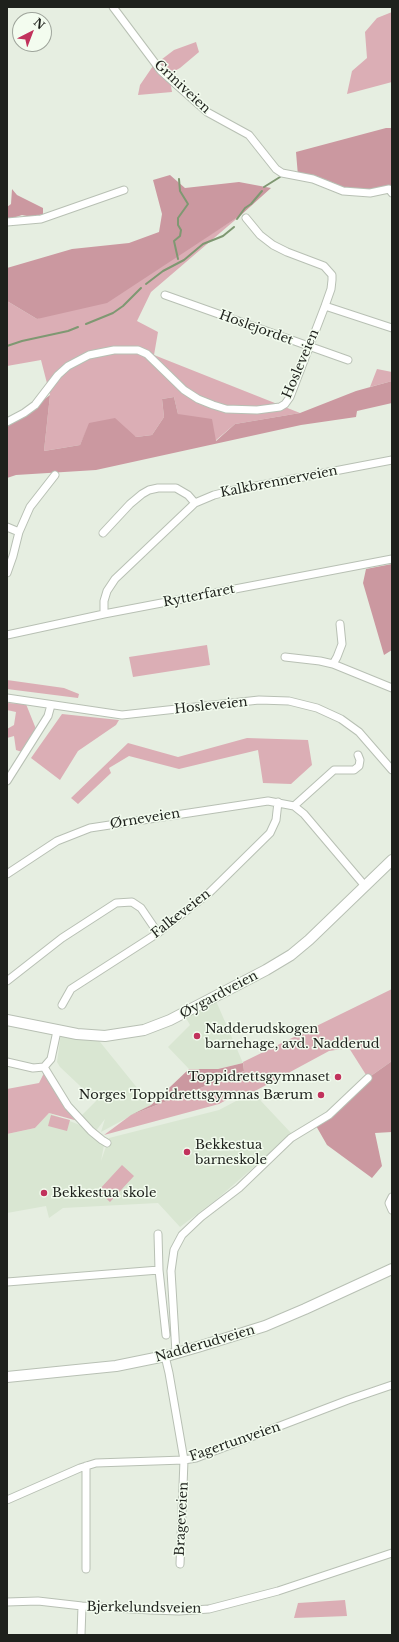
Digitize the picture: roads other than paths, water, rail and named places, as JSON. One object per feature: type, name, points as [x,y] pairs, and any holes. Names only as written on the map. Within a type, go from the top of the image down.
[{"type":"street","name":"Griniveien","points":[[113,7],[161,71],[207,112],[249,135],[276,169],[282,173],[313,179],[343,191],[370,192],[389,189],[392,193]]},
{"type":"street","points":[[7,222],[41,219],[124,190]]},
{"type":"street","name":"Hosleveien","points":[[7,422],[35,405],[58,375],[68,366],[89,356],[114,350],[138,350],[147,354],[184,390],[198,399],[213,405],[226,409],[240,410],[280,407],[285,404],[290,397],[325,306],[332,280],[329,271],[324,266],[287,252],[273,244],[260,235],[246,218]]},
{"type":"street","name":"Hoslejordet","points":[[165,295],[309,348],[348,360]]},
{"type":"street","points":[[325,306],[392,328]]},
{"type":"street","name":"Kalkbrennerveien","points":[[104,614],[104,600],[107,591],[115,579],[195,503],[214,495],[230,491],[392,460]]},
{"type":"street","points":[[7,573],[13,556],[18,532],[30,507],[55,475]]},
{"type":"street","points":[[103,533],[130,504],[149,490],[176,488],[188,495],[195,503]]},
{"type":"street","points":[[7,527],[18,532]]},
{"type":"street","name":"Rytterfaret","points":[[7,635],[104,614],[392,559]]},
{"type":"street","points":[[333,664],[342,644],[340,624]]},
{"type":"street","points":[[285,657],[333,664],[392,688]]},
{"type":"street","name":"Hosleveien","points":[[7,698],[51,706],[122,715],[259,700],[289,701],[317,708],[341,719],[359,732],[392,770]]},
{"type":"street","points":[[7,781],[48,716],[51,706]]},
{"type":"street","points":[[294,806],[334,770],[354,770],[359,766],[360,760],[358,755]]},
{"type":"street","name":"Ørneveien","points":[[7,874],[57,841],[90,828],[268,801],[294,806],[304,814],[365,886]]},
{"type":"street","name":"Falkeveien","points":[[62,1005],[71,988],[158,933],[209,893],[262,842],[274,825],[278,802]]},
{"type":"street","name":"Øygardveien","points":[[7,1020],[57,1031],[94,1036],[116,1035],[144,1030],[170,1020],[266,970],[291,955],[309,940],[392,860]]},
{"type":"street","points":[[7,981],[62,938],[116,903],[132,902],[141,908],[158,933]]},
{"type":"street","points":[[7,1062],[33,1068],[44,1067],[51,1059],[57,1031]]},
{"type":"street","points":[[44,1067],[68,1106],[91,1132],[107,1143]]},
{"type":"street","points":[[176,1353],[172,1271],[174,1250],[182,1235],[201,1217],[243,1185],[291,1138],[329,1115],[368,1078]]},
{"type":"street","points":[[392,1197],[389,1203],[392,1210]]},
{"type":"street","points":[[158,1234],[159,1270],[166,1335]]},
{"type":"street","name":"Nadderudveien","points":[[7,1377],[108,1367],[176,1353],[265,1326],[311,1307],[392,1269]]},
{"type":"street","points":[[7,1282],[159,1270]]},
{"type":"street","name":"Brageveien","points":[[165,1356],[184,1460],[180,1564]]},
{"type":"street","name":"Fagertunveien","points":[[7,1500],[96,1463],[184,1460],[212,1453],[348,1400],[392,1385]]},
{"type":"street","points":[[86,1466],[86,1569]]},
{"type":"street","name":"Bjerkelundsveien","points":[[7,1602],[38,1601],[82,1606],[179,1611],[209,1609],[278,1591],[392,1553]]},
{"type":"street","points":[[81,1635],[82,1606]]},
{"type":"waterway","points":[[264,187],[280,177]]},
{"type":"waterway","points":[[178,259],[174,241],[180,236],[181,230],[178,225],[178,218],[188,204],[180,191],[179,179]]},
{"type":"waterway","points":[[237,219],[245,208],[251,204],[262,191]]},
{"type":"waterway","points":[[146,284],[163,271],[184,260],[203,244],[223,236],[234,227]]},
{"type":"waterway","points":[[86,324],[113,313],[123,306],[141,288]]},
{"type":"waterway","points":[[7,346],[22,341],[68,331],[78,327]]},
{"type":"place","name":"Nadderudskogen barnehage, avd. Nadderud","points":[[197,1036]]},
{"type":"place","name":"Toppidrettsgymnaset","points":[[338,1077]]},
{"type":"place","name":"Norges Toppidrettsgymnas Bærum","points":[[321,1095]]},
{"type":"place","name":"Bekkestua barneskole","points":[[187,1152]]},
{"type":"place","name":"Bekkestua skole","points":[[44,1193]]}]
